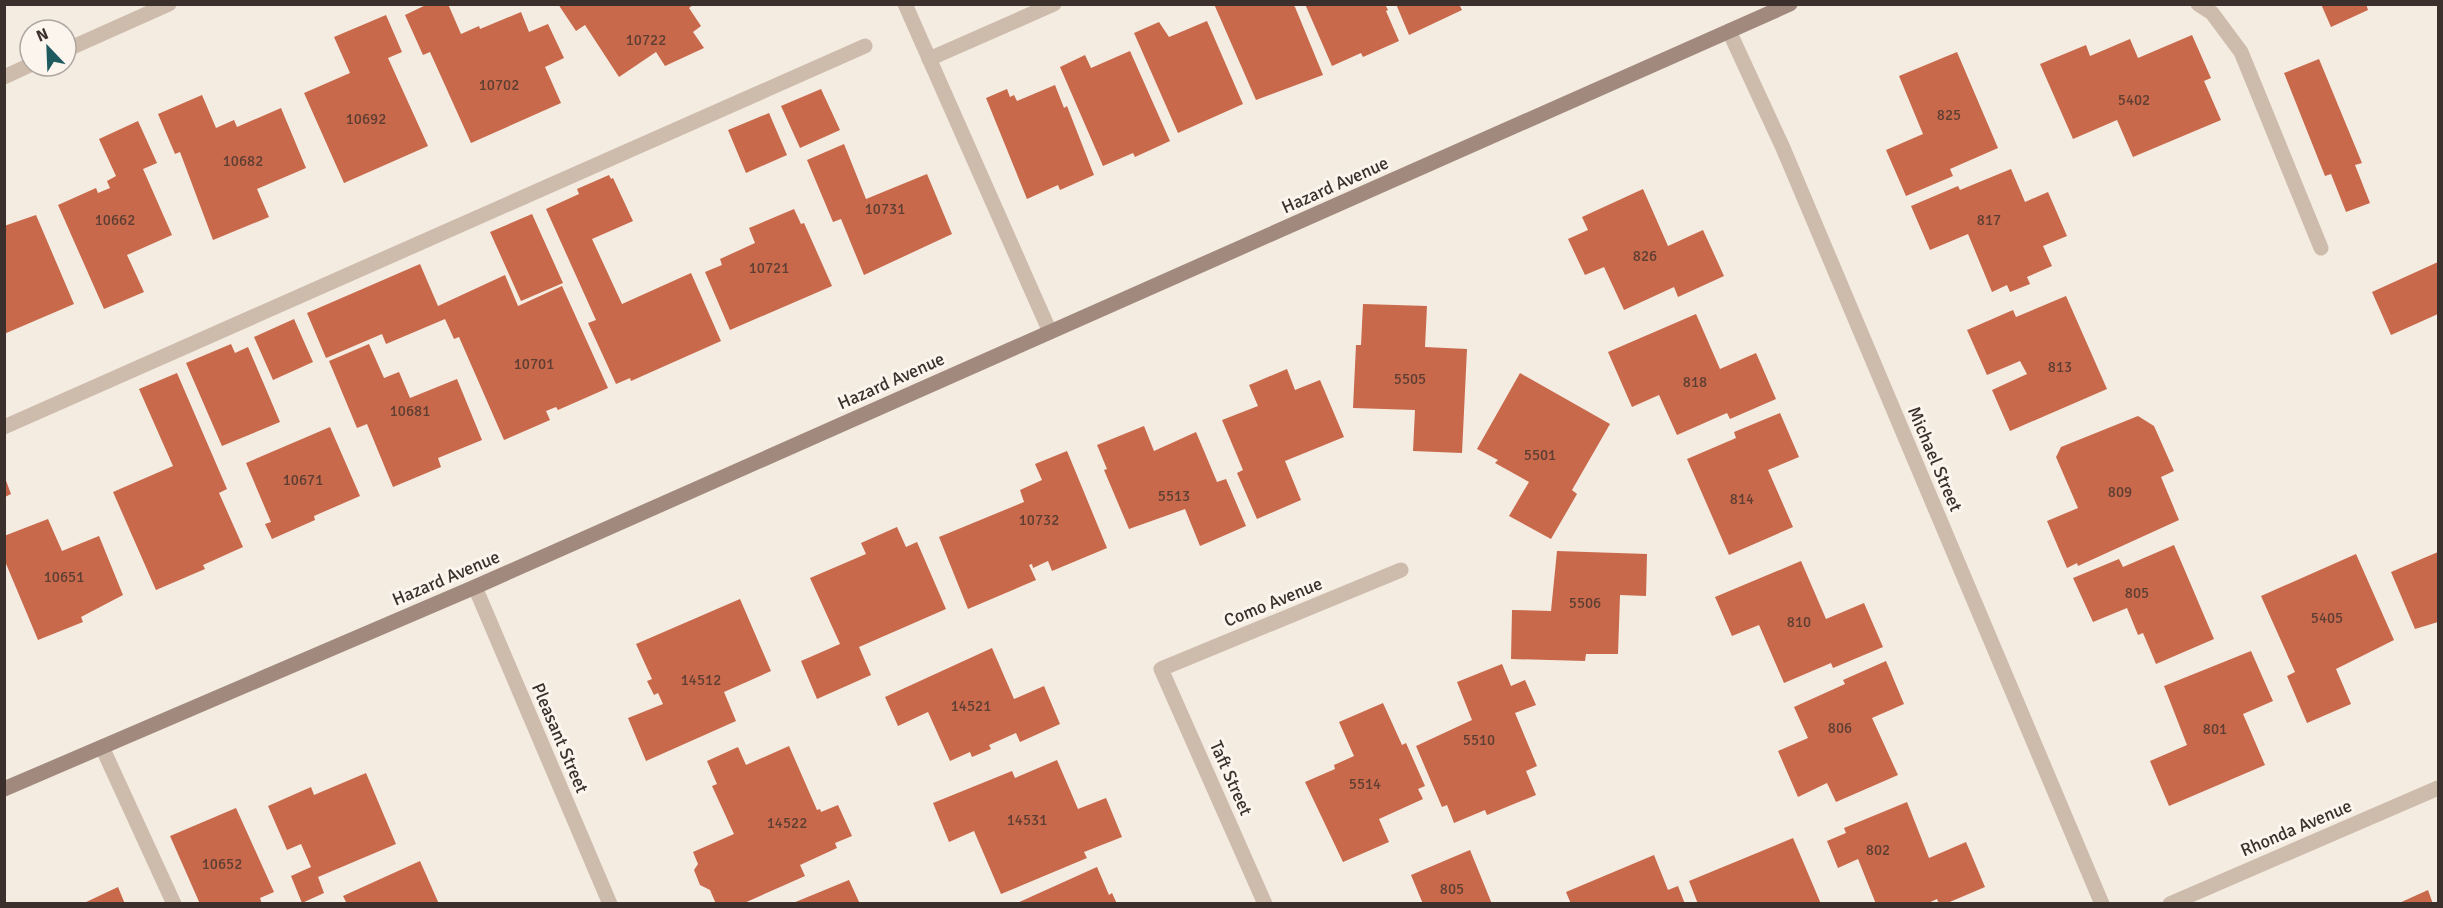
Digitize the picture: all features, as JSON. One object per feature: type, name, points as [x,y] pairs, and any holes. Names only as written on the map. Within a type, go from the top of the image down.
[{"type":"street","points":[[78,45],[169,4]]},
{"type":"street","points":[[905,4],[1050,332]]},
{"type":"street","points":[[929,59],[1054,4]]},
{"type":"street","name":"Hazard Avenue","points":[[4,789],[475,587],[1790,4]]},
{"type":"street","points":[[2198,4],[2212,13],[2241,52],[2321,248]]},
{"type":"street","name":"Michael Street","points":[[1729,32],[1783,148],[2102,903]]},
{"type":"street","points":[[4,427],[865,46]]},
{"type":"street","points":[[4,76],[18,70]]},
{"type":"street","name":"Como Avenue","points":[[1161,669],[1401,570]]},
{"type":"street","name":"Pleasant Street","points":[[475,587],[610,903]]},
{"type":"street","name":"Taft Street","points":[[1161,669],[1265,903]]},
{"type":"street","points":[[102,747],[174,903]]},
{"type":"street","name":"Rhonda Avenue","points":[[2170,903],[2439,788]]},
{"type":"building","points":[[428,4],[448,4],[461,34],[479,26],[480,29],[521,12],[529,32],[548,24],[564,58],[545,67],[561,103],[471,143],[430,52],[423,55],[405,15]]},
{"type":"building","points":[[558,4],[694,4],[689,8],[701,26],[693,32],[704,48],[665,66],[656,52],[619,77],[585,25],[576,31]]},
{"type":"building","points":[[1214,4],[1292,4],[1323,75],[1256,100]]},
{"type":"building","points":[[1305,4],[1385,4],[1399,41],[1363,57],[1361,53],[1332,66]]},
{"type":"building","points":[[1396,4],[1459,4],[1462,10],[1409,35]]},
{"type":"building","points":[[2321,4],[2366,4],[2368,10],[2331,27]]},
{"type":"building","points":[[386,15],[402,52],[388,58],[428,146],[344,183],[304,93],[350,73],[334,37]]},
{"type":"building","points":[[1207,21],[1243,104],[1178,133],[1134,33],[1159,22],[1169,37]]},
{"type":"building","points":[[2192,35],[2211,78],[2204,81],[2221,120],[2133,157],[2117,120],[2073,139],[2040,64],[2086,45],[2090,56],[2130,39],[2138,58]]},
{"type":"building","points":[[1130,51],[1170,141],[1135,157],[1133,153],[1103,166],[1060,67],[1085,55],[1091,68]]},
{"type":"building","points":[[1957,52],[1998,148],[1950,169],[1953,176],[1906,196],[1886,150],[1923,134],[1899,76]]},
{"type":"building","points":[[2319,59],[2362,163],[2355,165],[2370,203],[2346,212],[2331,174],[2325,176],[2284,73]]},
{"type":"building","points":[[1055,85],[1064,108],[1067,106],[1094,175],[1060,190],[1058,185],[1027,199],[986,98],[1007,89],[1010,97],[1014,95],[1017,101]]},
{"type":"building","points":[[821,89],[840,130],[800,148],[781,106]]},
{"type":"building","points":[[202,95],[216,128],[234,120],[237,127],[281,108],[306,168],[257,189],[269,217],[213,240],[180,152],[175,154],[158,114]]},
{"type":"building","points":[[769,113],[787,155],[746,173],[728,130]]},
{"type":"building","points":[[138,121],[157,163],[143,169],[172,235],[127,255],[144,292],[104,309],[58,205],[96,188],[98,193],[110,188],[107,181],[116,176],[99,139]]},
{"type":"building","points":[[844,144],[866,199],[927,174],[952,234],[864,275],[841,219],[833,222],[807,160]]},
{"type":"building","points":[[2011,169],[2025,202],[2048,192],[2067,236],[2043,246],[2052,266],[2027,277],[2030,284],[2010,292],[2007,285],[1992,292],[1968,234],[1930,250],[1911,206],[1958,186],[1960,190]]},
{"type":"building","points":[[609,175],[611,179],[613,178],[633,221],[592,239],[622,304],[691,273],[721,341],[631,381],[630,378],[616,384],[588,323],[596,320],[546,209],[579,194],[577,189]]},
{"type":"building","points":[[1643,189],[1668,246],[1703,230],[1724,276],[1678,297],[1674,287],[1624,310],[1604,267],[1585,275],[1568,239],[1588,230],[1582,217]]},
{"type":"building","points":[[794,209],[801,224],[804,223],[832,286],[730,330],[705,272],[722,265],[720,259],[755,243],[749,228]]},
{"type":"building","points":[[532,214],[563,283],[521,301],[490,232]]},
{"type":"building","points":[[36,215],[74,304],[4,334],[4,226]]},
{"type":"building","points":[[2438,262],[2438,314],[2391,335],[2372,292]]},
{"type":"building","points":[[420,264],[438,306],[505,275],[518,306],[562,286],[608,388],[558,410],[556,407],[546,411],[550,420],[504,440],[459,337],[454,339],[445,319],[386,344],[382,334],[326,358],[307,313]]},
{"type":"building","points":[[2066,296],[2107,389],[2010,431],[1992,390],[2027,374],[2020,361],[1987,375],[1967,330],[2013,310],[2016,317]]},
{"type":"building","points":[[1363,304],[1427,306],[1425,347],[1467,349],[1462,453],[1413,451],[1415,410],[1353,408],[1356,345],[1361,345]]},
{"type":"building","points":[[1696,314],[1720,369],[1756,353],[1776,399],[1730,419],[1727,413],[1677,435],[1659,395],[1632,407],[1608,352]]},
{"type":"building","points":[[294,319],[313,362],[273,380],[254,337]]},
{"type":"building","points":[[231,344],[235,353],[248,347],[280,422],[222,446],[186,363]]},
{"type":"building","points":[[369,344],[384,378],[399,372],[410,398],[457,379],[482,440],[438,458],[441,467],[393,487],[367,424],[357,428],[329,361]]},
{"type":"building","points":[[1287,369],[1295,390],[1320,380],[1344,437],[1285,461],[1301,500],[1257,519],[1237,473],[1243,470],[1222,420],[1258,406],[1249,385]]},
{"type":"building","points":[[177,373],[227,489],[219,493],[243,547],[203,565],[205,569],[156,590],[113,492],[173,466],[139,389]]},
{"type":"building","points":[[1520,373],[1610,424],[1572,490],[1577,494],[1551,539],[1509,516],[1529,482],[1495,463],[1498,460],[1477,449]]},
{"type":"building","points":[[1780,413],[1799,457],[1768,470],[1793,527],[1729,555],[1687,459],[1736,438],[1734,432]]},
{"type":"building","points":[[2138,416],[2154,426],[2174,471],[2161,477],[2179,520],[2078,566],[2077,563],[2067,568],[2047,521],[2078,508],[2056,457],[2061,447]]},
{"type":"building","points":[[1144,426],[1154,451],[1196,432],[1217,482],[1226,479],[1246,526],[1200,546],[1185,509],[1129,529],[1104,470],[1107,469],[1097,445]]},
{"type":"building","points":[[330,427],[360,496],[314,516],[315,520],[272,539],[265,524],[271,522],[246,463]]},
{"type":"building","points":[[1067,451],[1107,548],[1052,571],[1048,561],[1033,568],[1032,564],[1029,565],[1036,580],[968,609],[939,537],[1024,502],[1020,490],[1042,480],[1035,464]]},
{"type":"building","points":[[5,478],[11,494],[5,497]]},
{"type":"building","points":[[48,519],[62,551],[99,536],[123,595],[81,617],[83,622],[38,640],[4,559],[4,536]]},
{"type":"building","points":[[897,527],[906,547],[917,542],[946,609],[859,647],[871,675],[817,699],[801,661],[840,644],[810,578],[866,554],[861,543]]},
{"type":"building","points":[[2174,545],[2214,639],[2156,664],[2143,633],[2138,635],[2127,608],[2093,622],[2073,578],[2119,559],[2123,567]]},
{"type":"building","points":[[1557,551],[1647,554],[1646,596],[1620,595],[1618,654],[1586,654],[1585,661],[1511,659],[1512,610],[1551,611]]},
{"type":"building","points":[[2438,552],[2438,622],[2415,629],[2391,572]]},
{"type":"building","points":[[2356,554],[2394,640],[2336,669],[2351,704],[2307,723],[2287,676],[2295,672],[2261,596]]},
{"type":"building","points":[[1801,561],[1826,619],[1864,603],[1883,647],[1833,668],[1831,663],[1784,683],[1759,625],[1732,636],[1715,597]]},
{"type":"building","points":[[740,599],[771,671],[724,692],[736,721],[646,761],[628,718],[663,704],[658,693],[654,695],[647,681],[652,679],[636,644]]},
{"type":"building","points":[[992,648],[1014,699],[1044,686],[1060,724],[1020,742],[1016,733],[989,745],[991,749],[972,757],[970,752],[950,761],[928,712],[898,726],[885,697]]},
{"type":"building","points":[[2251,651],[2273,701],[2243,714],[2265,765],[2169,806],[2150,761],[2187,745],[2164,686]]},
{"type":"building","points":[[1886,661],[1904,704],[1872,718],[1898,775],[1836,802],[1827,783],[1798,797],[1778,751],[1808,738],[1794,707],[1845,684],[1843,680]]},
{"type":"building","points":[[1502,664],[1511,686],[1525,680],[1536,705],[1515,713],[1537,766],[1526,771],[1536,795],[1487,815],[1485,810],[1454,823],[1447,805],[1442,807],[1416,746],[1472,720],[1457,682]]},
{"type":"building","points":[[1383,703],[1402,745],[1406,743],[1425,786],[1418,789],[1423,799],[1379,819],[1389,842],[1343,862],[1305,782],[1335,769],[1334,765],[1354,756],[1339,722]]},
{"type":"building","points":[[789,746],[817,810],[820,809],[821,812],[838,805],[852,836],[835,843],[837,848],[800,865],[805,876],[742,904],[716,904],[710,890],[700,885],[694,870],[698,864],[693,852],[734,834],[712,786],[717,784],[707,761],[738,747],[746,765]]},
{"type":"building","points":[[1057,760],[1078,809],[1106,798],[1122,837],[1084,852],[1087,858],[1001,894],[974,831],[949,842],[933,803],[1012,771],[1015,778]]},
{"type":"building","points":[[366,773],[396,844],[318,877],[324,893],[302,903],[291,876],[311,867],[301,844],[287,850],[268,806],[311,787],[314,795]]},
{"type":"building","points":[[1907,802],[1929,858],[1966,842],[1985,887],[1945,904],[1939,904],[1937,899],[1926,904],[1876,904],[1858,859],[1838,868],[1827,841],[1846,833],[1844,828]]},
{"type":"building","points":[[236,808],[274,892],[260,898],[262,904],[200,904],[170,836]]},
{"type":"building","points":[[1793,838],[1821,904],[1698,904],[1689,881]]},
{"type":"building","points":[[1470,850],[1492,904],[1423,904],[1411,875]]},
{"type":"building","points":[[1654,855],[1668,890],[1678,886],[1685,904],[1571,904],[1566,892]]},
{"type":"building","points":[[420,861],[439,904],[347,904],[343,896]]},
{"type":"building","points":[[1097,867],[1109,895],[1112,893],[1117,904],[1015,904]]},
{"type":"building","points":[[849,880],[860,904],[793,904],[793,903]]},
{"type":"building","points":[[118,887],[125,904],[82,904]]},
{"type":"building","points":[[2428,890],[2433,904],[2397,904]]}]
